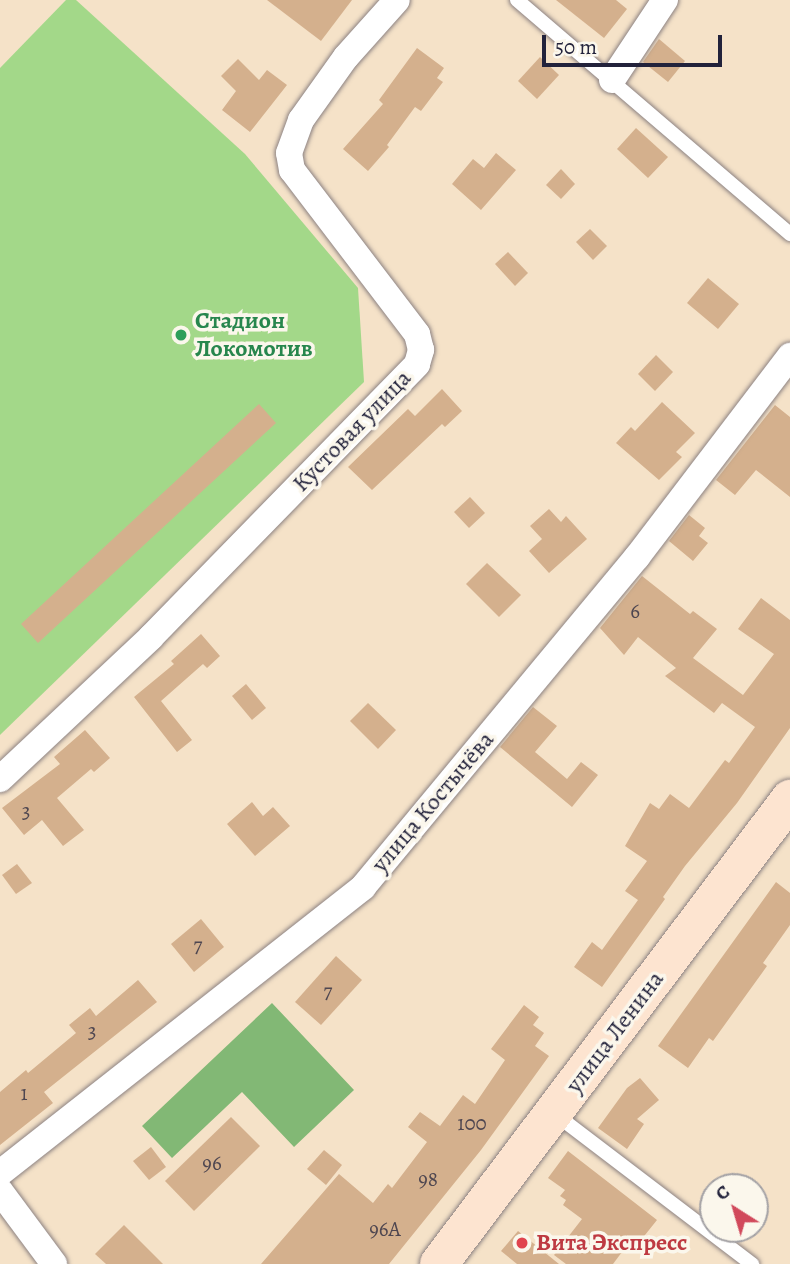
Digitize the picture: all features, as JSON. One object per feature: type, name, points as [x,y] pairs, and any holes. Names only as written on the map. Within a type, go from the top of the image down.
[{"type":"main road","name":"улица Ленина","points":[[439,1264],[790,799]]},
{"type":"street","name":"Кустовая улица","points":[[0,779],[151,637],[417,364],[421,350],[416,334],[292,170],[289,153],[301,120],[331,78],[397,0]]},
{"type":"street","points":[[612,80],[665,0]]},
{"type":"street","name":"улица Костычёва","points":[[0,1173],[363,887],[637,557],[790,356]]},
{"type":"street","points":[[0,1191],[54,1264]]},
{"type":"lane","points":[[517,0],[790,234]]},
{"type":"lane","points":[[554,1113],[752,1264]]},
{"type":"green space","name":"Стадион Локомотив","points":[[66,0],[76,0],[245,154],[358,288],[364,382],[0,735],[0,68]]},
{"type":"green space","points":[[272,1003],[354,1090],[294,1147],[242,1092],[172,1158],[142,1126]]},
{"type":"building","points":[[267,0],[352,0],[321,41]]},
{"type":"building","points":[[556,0],[616,0],[627,9],[604,38]]},
{"type":"building","points":[[659,39],[685,61],[668,82],[643,62]]},
{"type":"building","points":[[417,48],[444,68],[437,78],[443,82],[421,111],[415,107],[387,145],[389,147],[368,171],[343,149],[383,104],[379,100]]},
{"type":"building","points":[[540,57],[559,75],[537,99],[518,81]]},
{"type":"building","points":[[238,59],[259,80],[267,70],[287,85],[250,132],[222,110],[236,91],[221,76]]},
{"type":"building","points":[[636,128],[668,157],[648,178],[617,149]]},
{"type":"building","points":[[496,153],[516,170],[481,210],[452,184],[473,159],[484,168]]},
{"type":"building","points":[[561,169],[575,184],[561,199],[546,185]]},
{"type":"building","points":[[590,229],[607,246],[593,260],[576,242]]},
{"type":"building","points":[[508,252],[528,273],[515,286],[495,264]]},
{"type":"building","points":[[708,278],[739,304],[718,329],[687,303]]},
{"type":"building","points":[[656,355],[673,372],[655,391],[638,374]]},
{"type":"building","points":[[442,389],[462,411],[445,427],[442,424],[372,490],[348,467],[408,409],[415,416]]},
{"type":"building","points":[[662,402],[695,433],[676,452],[682,457],[659,480],[616,443],[631,427],[635,431]]},
{"type":"building","points":[[259,404],[276,423],[38,643],[21,624]]},
{"type":"building","points":[[775,405],[790,417],[790,497],[756,470],[735,495],[716,480]]},
{"type":"building","points":[[470,497],[485,513],[469,528],[454,512]]},
{"type":"building","points":[[549,509],[561,522],[566,516],[587,539],[549,573],[529,551],[542,539],[530,526]]},
{"type":"building","points":[[689,515],[705,528],[699,536],[708,543],[693,561],[669,541]]},
{"type":"building","points":[[487,563],[521,595],[499,617],[466,584]]},
{"type":"building","points":[[642,576],[690,614],[693,611],[717,629],[693,658],[743,695],[774,654],[738,629],[761,598],[790,620],[790,728],[737,803],[685,866],[663,897],[665,899],[602,987],[574,967],[592,942],[602,950],[638,900],[625,891],[647,861],[625,846],[650,803],[659,809],[670,794],[689,808],[725,760],[729,763],[755,727],[722,703],[714,713],[665,676],[676,668],[638,637],[624,655],[600,628]]},
{"type":"building","points":[[201,634],[220,656],[207,668],[203,664],[161,701],[192,740],[177,752],[134,697],[174,664],[171,661]]},
{"type":"building","points":[[246,684],[266,708],[252,720],[232,696]]},
{"type":"building","points":[[368,703],[396,730],[378,749],[350,721]]},
{"type":"building","points":[[533,707],[557,726],[535,752],[567,779],[581,762],[598,775],[572,807],[500,747]]},
{"type":"building","points":[[85,730],[110,758],[94,772],[91,769],[57,798],[84,830],[63,846],[42,820],[24,835],[2,808],[60,764],[54,757]]},
{"type":"building","points":[[252,802],[263,816],[273,807],[290,826],[255,856],[227,824]]},
{"type":"building","points":[[17,864],[32,883],[16,894],[2,875]]},
{"type":"building","points":[[776,882],[790,893],[790,925],[763,963],[767,966],[713,1041],[709,1038],[688,1068],[658,1046]]},
{"type":"building","points":[[201,919],[224,947],[194,972],[171,944]]},
{"type":"building","points":[[336,956],[362,980],[321,1025],[295,1002]]},
{"type":"building","points":[[138,980],[157,1002],[44,1092],[53,1103],[0,1145],[0,1092],[26,1070],[28,1073],[76,1033],[69,1025],[90,1008],[96,1016]]},
{"type":"building","points":[[524,1005],[539,1017],[533,1025],[544,1033],[535,1046],[549,1056],[481,1150],[389,1264],[261,1264],[339,1174],[373,1203],[388,1184],[392,1188],[427,1142],[408,1127],[420,1112],[440,1126],[463,1095],[475,1104],[505,1060],[491,1049]]},
{"type":"building","points":[[640,1078],[659,1100],[637,1119],[644,1124],[627,1149],[598,1128],[627,1088]]},
{"type":"building","points":[[231,1117],[260,1146],[194,1211],[165,1181]]},
{"type":"building","points":[[151,1147],[166,1167],[149,1180],[133,1161]]},
{"type":"building","points":[[324,1150],[342,1165],[326,1185],[307,1169]]},
{"type":"building","points":[[568,1151],[657,1220],[637,1245],[631,1240],[613,1264],[566,1264],[554,1255],[582,1219],[563,1205],[566,1200],[560,1196],[565,1190],[548,1178]]},
{"type":"building","points":[[124,1225],[163,1264],[106,1264],[95,1254]]},
{"type":"building","points":[[518,1231],[559,1264],[517,1264],[501,1251]]},
{"type":"place","name":"Стадион Локомотив","points":[[181,335]]},
{"type":"place","name":"Вита Экспресс","points":[[522,1243]]}]
